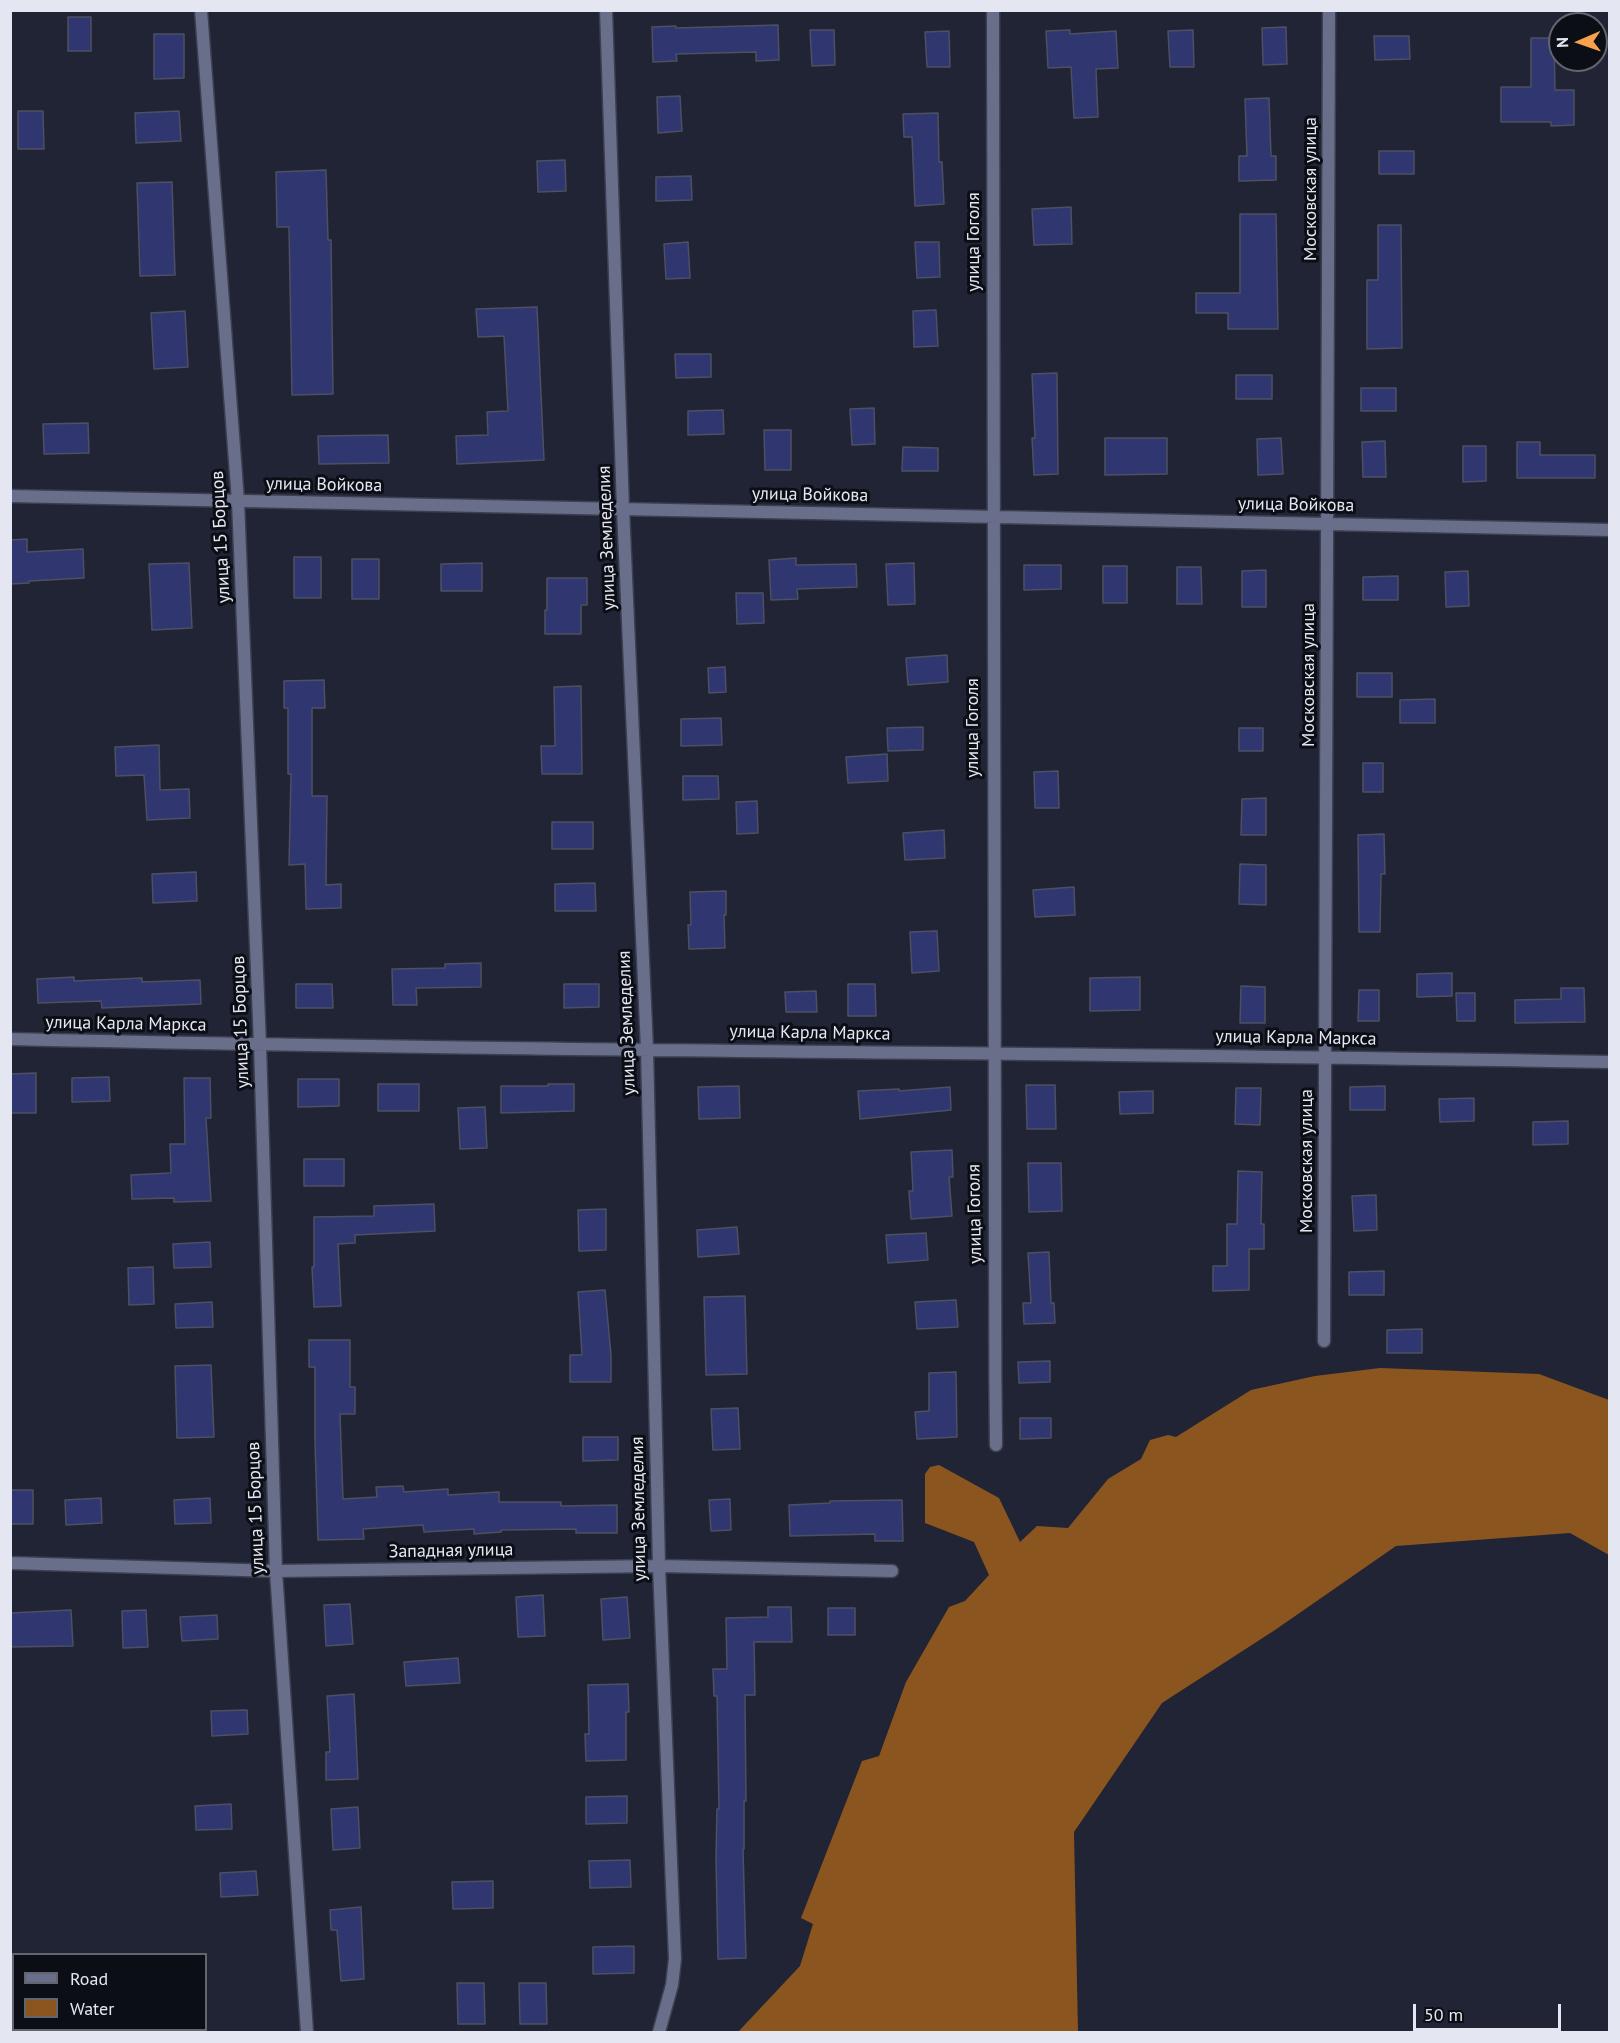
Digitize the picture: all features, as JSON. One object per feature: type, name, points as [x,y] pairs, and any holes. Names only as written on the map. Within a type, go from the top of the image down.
[{"type":"street","name":"улица 15 Борцов","points":[[201,10],[238,501],[260,1045],[276,1571],[307,2032]]},
{"type":"street","name":"улица Земледелия","points":[[606,10],[623,509],[647,1050],[658,1566],[675,1959],[672,1985],[659,2032]]},
{"type":"street","name":"улица Гоголя","points":[[993,10],[992,1053],[996,1445]]},
{"type":"street","name":"Московская улица","points":[[1324,1341],[1329,10]]},
{"type":"street","name":"улица Войкова","points":[[10,496],[1610,530]]},
{"type":"street","name":"улица Карла Маркса","points":[[10,1039],[260,1045],[1610,1062]]},
{"type":"street","name":"Западная улица","points":[[10,1563],[276,1571],[658,1566],[892,1571]]},
{"type":"water","points":[[1380,1368],[1539,1374],[1609,1400],[1609,1555],[1570,1533],[1396,1546],[1275,1630],[1162,1703],[1074,1832],[1078,2032],[738,2032],[800,1966],[813,1924],[801,1918],[862,1761],[879,1756],[906,1682],[949,1607],[965,1601],[989,1575],[974,1542],[925,1523],[925,1474],[930,1467],[939,1465],[999,1498],[1020,1542],[1037,1526],[1068,1528],[1108,1479],[1141,1459],[1150,1440],[1168,1435],[1176,1437],[1251,1390],[1315,1376]]},
{"type":"building","points":[[68,17],[91,17],[91,51],[68,51]]},
{"type":"building","points":[[778,25],[779,60],[756,61],[756,52],[676,54],[677,61],[653,62],[652,27]]},
{"type":"building","points":[[1286,27],[1287,64],[1263,65],[1262,28]]},
{"type":"building","points":[[810,30],[834,30],[835,65],[812,66]]},
{"type":"building","points":[[1070,30],[1070,34],[1116,31],[1118,68],[1096,69],[1098,117],[1074,118],[1071,67],[1048,68],[1046,31]]},
{"type":"building","points":[[1193,30],[1194,67],[1170,67],[1168,31]]},
{"type":"building","points":[[949,31],[950,67],[927,67],[925,32]]},
{"type":"building","points":[[154,34],[184,34],[184,78],[154,79]]},
{"type":"building","points":[[1374,36],[1409,36],[1410,59],[1375,60]]},
{"type":"building","points":[[1531,38],[1548,38],[1548,72],[1555,72],[1555,90],[1574,90],[1574,125],[1551,126],[1551,122],[1501,122],[1501,87],[1531,87]]},
{"type":"building","points":[[680,96],[682,131],[658,133],[657,97]]},
{"type":"building","points":[[1269,98],[1271,156],[1276,156],[1276,180],[1239,181],[1239,156],[1247,156],[1245,99]]},
{"type":"building","points":[[18,111],[43,111],[44,149],[18,149]]},
{"type":"building","points":[[179,111],[181,141],[136,143],[135,113]]},
{"type":"building","points":[[938,113],[939,162],[942,162],[944,204],[915,206],[912,137],[904,137],[903,114]]},
{"type":"building","points":[[1379,151],[1414,151],[1414,174],[1379,174]]},
{"type":"building","points":[[565,160],[566,191],[538,192],[537,161]]},
{"type":"building","points":[[326,170],[328,240],[331,240],[333,394],[292,395],[289,227],[277,227],[276,172]]},
{"type":"building","points":[[691,176],[692,200],[656,201],[656,177]]},
{"type":"building","points":[[172,182],[175,275],[140,276],[137,183]]},
{"type":"building","points":[[1071,207],[1072,244],[1034,245],[1032,209]]},
{"type":"building","points":[[1240,214],[1276,214],[1278,329],[1228,329],[1228,313],[1196,313],[1196,293],[1240,293]]},
{"type":"building","points":[[1378,225],[1401,225],[1402,348],[1367,349],[1367,280],[1378,280]]},
{"type":"building","points":[[688,242],[690,278],[666,279],[664,244]]},
{"type":"building","points":[[915,242],[939,242],[940,277],[917,278]]},
{"type":"building","points":[[537,307],[544,460],[457,464],[456,436],[488,435],[487,412],[508,411],[504,336],[478,337],[476,309]]},
{"type":"building","points":[[936,310],[938,346],[914,347],[913,311]]},
{"type":"building","points":[[185,311],[188,367],[154,369],[151,313]]},
{"type":"building","points":[[675,354],[711,354],[711,377],[676,378]]},
{"type":"building","points":[[1057,373],[1058,474],[1034,475],[1032,374]]},
{"type":"building","points":[[1236,375],[1272,375],[1272,399],[1236,399]]},
{"type":"building","points":[[1361,388],[1396,388],[1396,411],[1361,411]]},
{"type":"building","points":[[874,408],[875,444],[852,445],[850,409]]},
{"type":"building","points":[[723,410],[724,434],[688,435],[688,411]]},
{"type":"building","points":[[88,423],[89,453],[44,454],[43,424]]},
{"type":"building","points":[[764,430],[791,430],[791,470],[765,470]]},
{"type":"building","points":[[388,435],[389,463],[319,464],[318,436]]},
{"type":"building","points":[[1105,438],[1167,438],[1167,474],[1105,475]]},
{"type":"building","points":[[1281,438],[1283,474],[1258,475],[1257,439]]},
{"type":"building","points":[[1385,441],[1386,477],[1363,477],[1362,442]]},
{"type":"building","points":[[1517,442],[1540,442],[1540,455],[1595,455],[1595,478],[1517,478]]},
{"type":"building","points":[[1463,446],[1486,446],[1486,481],[1463,482]]},
{"type":"building","points":[[903,447],[938,448],[938,471],[902,471]]},
{"type":"building","points":[[27,539],[27,552],[83,549],[84,578],[10,584],[10,540]]},
{"type":"building","points":[[294,557],[321,557],[321,598],[294,598]]},
{"type":"building","points":[[796,558],[796,565],[856,564],[857,587],[797,589],[798,599],[771,600],[769,560]]},
{"type":"building","points":[[352,559],[379,559],[379,599],[352,599]]},
{"type":"building","points":[[189,563],[192,628],[152,630],[149,564]]},
{"type":"building","points":[[482,563],[482,591],[441,591],[441,564]]},
{"type":"building","points":[[914,563],[915,604],[888,605],[886,564]]},
{"type":"building","points":[[1024,565],[1061,565],[1061,589],[1024,590]]},
{"type":"building","points":[[1103,566],[1127,566],[1127,603],[1103,603]]},
{"type":"building","points":[[1177,567],[1201,567],[1202,604],[1177,604]]},
{"type":"building","points":[[1266,570],[1266,607],[1242,607],[1242,571]]},
{"type":"building","points":[[1468,571],[1469,606],[1446,607],[1445,572]]},
{"type":"building","points":[[1398,576],[1398,600],[1363,600],[1363,577]]},
{"type":"building","points":[[547,578],[587,578],[587,605],[581,605],[581,634],[545,634]]},
{"type":"building","points":[[736,593],[763,593],[764,623],[737,624]]},
{"type":"building","points":[[947,655],[948,682],[908,685],[906,658]]},
{"type":"building","points":[[725,667],[726,692],[709,693],[708,668]]},
{"type":"building","points":[[1357,673],[1392,673],[1392,697],[1357,697]]},
{"type":"building","points":[[324,680],[325,708],[312,708],[312,796],[327,796],[326,885],[341,884],[341,908],[306,909],[305,864],[289,865],[291,774],[288,774],[288,708],[284,708],[284,681]]},
{"type":"building","points":[[581,686],[582,774],[542,774],[541,746],[555,746],[554,687]]},
{"type":"building","points":[[1435,699],[1435,723],[1400,723],[1400,700]]},
{"type":"building","points":[[721,718],[722,745],[681,746],[681,719]]},
{"type":"building","points":[[923,727],[923,750],[888,751],[887,728]]},
{"type":"building","points":[[1239,728],[1263,728],[1263,751],[1239,751]]},
{"type":"building","points":[[159,745],[160,790],[189,789],[190,818],[147,820],[144,775],[116,776],[115,747]]},
{"type":"building","points":[[887,754],[888,781],[848,783],[846,757]]},
{"type":"building","points":[[1363,763],[1383,763],[1383,792],[1363,792]]},
{"type":"building","points":[[1058,771],[1059,808],[1035,808],[1034,772]]},
{"type":"building","points":[[683,776],[718,776],[719,799],[683,800]]},
{"type":"building","points":[[1266,798],[1266,835],[1241,835],[1242,799]]},
{"type":"building","points":[[757,801],[758,833],[737,834],[736,802]]},
{"type":"building","points":[[552,822],[593,822],[593,849],[552,849]]},
{"type":"building","points":[[944,830],[945,858],[905,860],[903,833]]},
{"type":"building","points":[[1384,834],[1385,874],[1381,874],[1380,932],[1359,932],[1358,835]]},
{"type":"building","points":[[1240,864],[1266,865],[1266,905],[1239,904]]},
{"type":"building","points":[[196,872],[197,901],[153,903],[152,874]]},
{"type":"building","points":[[595,883],[596,911],[555,911],[555,884]]},
{"type":"building","points":[[1074,887],[1075,915],[1035,917],[1033,890]]},
{"type":"building","points":[[726,891],[725,948],[689,949],[690,892]]},
{"type":"building","points":[[937,931],[939,971],[912,973],[910,932]]},
{"type":"building","points":[[481,963],[481,987],[416,988],[417,1005],[393,1005],[392,969],[445,968],[445,964]]},
{"type":"building","points":[[1452,973],[1452,996],[1417,997],[1417,974]]},
{"type":"building","points":[[74,977],[74,981],[142,978],[142,982],[200,980],[201,1004],[102,1008],[101,1001],[38,1003],[37,979]]},
{"type":"building","points":[[1140,977],[1140,1010],[1090,1011],[1090,978]]},
{"type":"building","points":[[296,984],[332,984],[333,1008],[296,1008]]},
{"type":"building","points":[[564,984],[599,984],[599,1007],[564,1008]]},
{"type":"building","points":[[848,984],[875,984],[876,1016],[848,1016]]},
{"type":"building","points":[[1241,986],[1265,987],[1265,1023],[1240,1023]]},
{"type":"building","points":[[1561,988],[1584,988],[1585,1022],[1515,1023],[1515,1000],[1561,999]]},
{"type":"building","points":[[1359,990],[1379,990],[1379,1021],[1358,1021]]},
{"type":"building","points":[[816,991],[817,1012],[786,1012],[785,992]]},
{"type":"building","points":[[1456,993],[1475,993],[1475,1021],[1457,1021]]},
{"type":"building","points":[[36,1073],[36,1113],[10,1113],[10,1074]]},
{"type":"building","points":[[109,1077],[110,1101],[72,1102],[72,1078]]},
{"type":"building","points":[[184,1078],[210,1078],[211,1118],[206,1118],[211,1201],[174,1202],[174,1198],[132,1199],[131,1175],[171,1173],[170,1144],[185,1144]]},
{"type":"building","points":[[298,1079],[339,1079],[339,1106],[298,1107]]},
{"type":"building","points":[[378,1084],[419,1084],[419,1111],[378,1111]]},
{"type":"building","points":[[548,1084],[574,1084],[574,1111],[501,1113],[501,1086],[548,1086]]},
{"type":"building","points":[[1026,1085],[1055,1085],[1056,1129],[1027,1129]]},
{"type":"building","points":[[739,1086],[740,1118],[699,1119],[698,1087]]},
{"type":"building","points":[[1385,1086],[1385,1110],[1350,1110],[1350,1087]]},
{"type":"building","points":[[950,1087],[951,1110],[860,1119],[858,1091]]},
{"type":"building","points":[[1236,1088],[1261,1088],[1260,1125],[1235,1124]]},
{"type":"building","points":[[1153,1091],[1153,1113],[1120,1114],[1119,1092]]},
{"type":"building","points":[[1474,1098],[1474,1121],[1440,1122],[1439,1099]]},
{"type":"building","points":[[485,1107],[487,1148],[460,1149],[458,1108]]},
{"type":"building","points":[[1568,1121],[1568,1144],[1533,1145],[1533,1122]]},
{"type":"building","points":[[952,1150],[953,1177],[949,1177],[952,1216],[911,1219],[909,1191],[913,1191],[911,1152]]},
{"type":"building","points":[[304,1159],[344,1159],[344,1186],[304,1186]]},
{"type":"building","points":[[1028,1163],[1061,1163],[1062,1211],[1029,1212]]},
{"type":"building","points":[[1238,1171],[1262,1172],[1261,1224],[1264,1224],[1264,1249],[1249,1249],[1249,1290],[1213,1291],[1213,1266],[1227,1266],[1227,1224],[1237,1224]]},
{"type":"building","points":[[1376,1195],[1377,1230],[1354,1231],[1352,1196]]},
{"type":"building","points":[[434,1204],[435,1231],[355,1235],[355,1243],[338,1244],[341,1306],[314,1307],[312,1267],[314,1267],[314,1217],[374,1216],[374,1206]]},
{"type":"building","points":[[606,1209],[606,1250],[579,1251],[578,1210]]},
{"type":"building","points":[[737,1227],[739,1254],[698,1257],[697,1230]]},
{"type":"building","points":[[926,1233],[928,1260],[888,1263],[886,1235]]},
{"type":"building","points":[[210,1242],[211,1267],[174,1268],[173,1244]]},
{"type":"building","points":[[1049,1252],[1051,1303],[1054,1303],[1055,1323],[1024,1324],[1023,1303],[1031,1303],[1028,1253]]},
{"type":"building","points":[[153,1267],[154,1304],[129,1305],[128,1268]]},
{"type":"building","points":[[1384,1271],[1384,1295],[1349,1295],[1349,1272]]},
{"type":"building","points":[[605,1290],[611,1382],[570,1382],[570,1355],[582,1355],[578,1292]]},
{"type":"building","points":[[745,1296],[747,1374],[706,1375],[704,1297]]},
{"type":"building","points":[[956,1300],[958,1327],[917,1329],[915,1302]]},
{"type":"building","points":[[212,1302],[213,1327],[176,1328],[175,1304]]},
{"type":"building","points":[[1422,1329],[1422,1353],[1387,1353],[1387,1330]]},
{"type":"building","points":[[309,1340],[350,1340],[350,1387],[355,1387],[355,1414],[340,1414],[343,1499],[377,1497],[376,1487],[403,1486],[404,1492],[448,1489],[448,1495],[499,1492],[499,1502],[561,1502],[561,1506],[617,1505],[617,1533],[576,1533],[576,1529],[501,1530],[501,1532],[474,1534],[474,1529],[424,1532],[423,1525],[363,1529],[364,1539],[318,1540],[315,1367],[309,1367]]},
{"type":"building","points":[[1050,1361],[1050,1382],[1019,1383],[1018,1362]]},
{"type":"building","points":[[211,1365],[214,1437],[177,1438],[175,1366]]},
{"type":"building","points":[[956,1372],[957,1437],[917,1439],[915,1412],[929,1411],[929,1373]]},
{"type":"building","points":[[738,1408],[740,1449],[713,1450],[711,1409]]},
{"type":"building","points":[[1020,1418],[1051,1418],[1051,1438],[1020,1439]]},
{"type":"building","points":[[583,1437],[618,1437],[618,1460],[583,1461]]},
{"type":"building","points":[[11,1490],[33,1490],[33,1524],[11,1524]]},
{"type":"building","points":[[101,1498],[102,1523],[66,1525],[65,1500]]},
{"type":"building","points":[[210,1498],[211,1523],[175,1524],[174,1500]]},
{"type":"building","points":[[730,1499],[731,1530],[711,1531],[709,1500]]},
{"type":"building","points":[[902,1500],[903,1541],[875,1541],[875,1534],[790,1536],[789,1505],[830,1503],[830,1501]]},
{"type":"building","points":[[543,1595],[545,1636],[518,1637],[516,1597]]},
{"type":"building","points":[[627,1597],[630,1638],[603,1640],[601,1599]]},
{"type":"building","points":[[350,1604],[353,1644],[326,1646],[324,1605]]},
{"type":"building","points":[[768,1607],[791,1607],[792,1642],[754,1642],[755,1695],[745,1695],[746,1801],[744,1801],[743,1849],[746,1958],[718,1959],[716,1859],[717,1809],[719,1809],[717,1696],[714,1696],[713,1669],[727,1669],[726,1618],[768,1617]]},
{"type":"building","points":[[828,1608],[855,1608],[855,1635],[828,1635]]},
{"type":"building","points":[[71,1610],[73,1646],[10,1647],[10,1613]]},
{"type":"building","points":[[146,1610],[148,1647],[123,1648],[122,1611]]},
{"type":"building","points":[[217,1615],[218,1639],[182,1641],[180,1617]]},
{"type":"building","points":[[458,1658],[460,1683],[406,1686],[404,1662]]},
{"type":"building","points":[[628,1684],[626,1760],[586,1761],[585,1734],[589,1734],[588,1685]]},
{"type":"building","points":[[354,1694],[358,1779],[326,1780],[326,1752],[330,1752],[327,1696]]},
{"type":"building","points":[[247,1710],[248,1734],[212,1736],[211,1711]]},
{"type":"building","points":[[627,1796],[627,1823],[586,1824],[586,1797]]},
{"type":"building","points":[[231,1804],[232,1829],[196,1830],[195,1806]]},
{"type":"building","points":[[358,1807],[360,1848],[333,1850],[331,1809]]},
{"type":"building","points":[[630,1860],[631,1887],[590,1888],[589,1861]]},
{"type":"building","points":[[256,1871],[258,1895],[221,1897],[220,1873]]},
{"type":"building","points":[[493,1881],[493,1908],[453,1909],[452,1882]]},
{"type":"building","points":[[361,1907],[364,1979],[341,1981],[337,1930],[331,1930],[330,1910]]},
{"type":"building","points":[[634,1946],[634,1973],[593,1974],[593,1947]]},
{"type":"building","points":[[457,1983],[484,1983],[485,2024],[458,2024]]},
{"type":"building","points":[[519,1983],[546,1983],[547,2024],[520,2024]]}]
